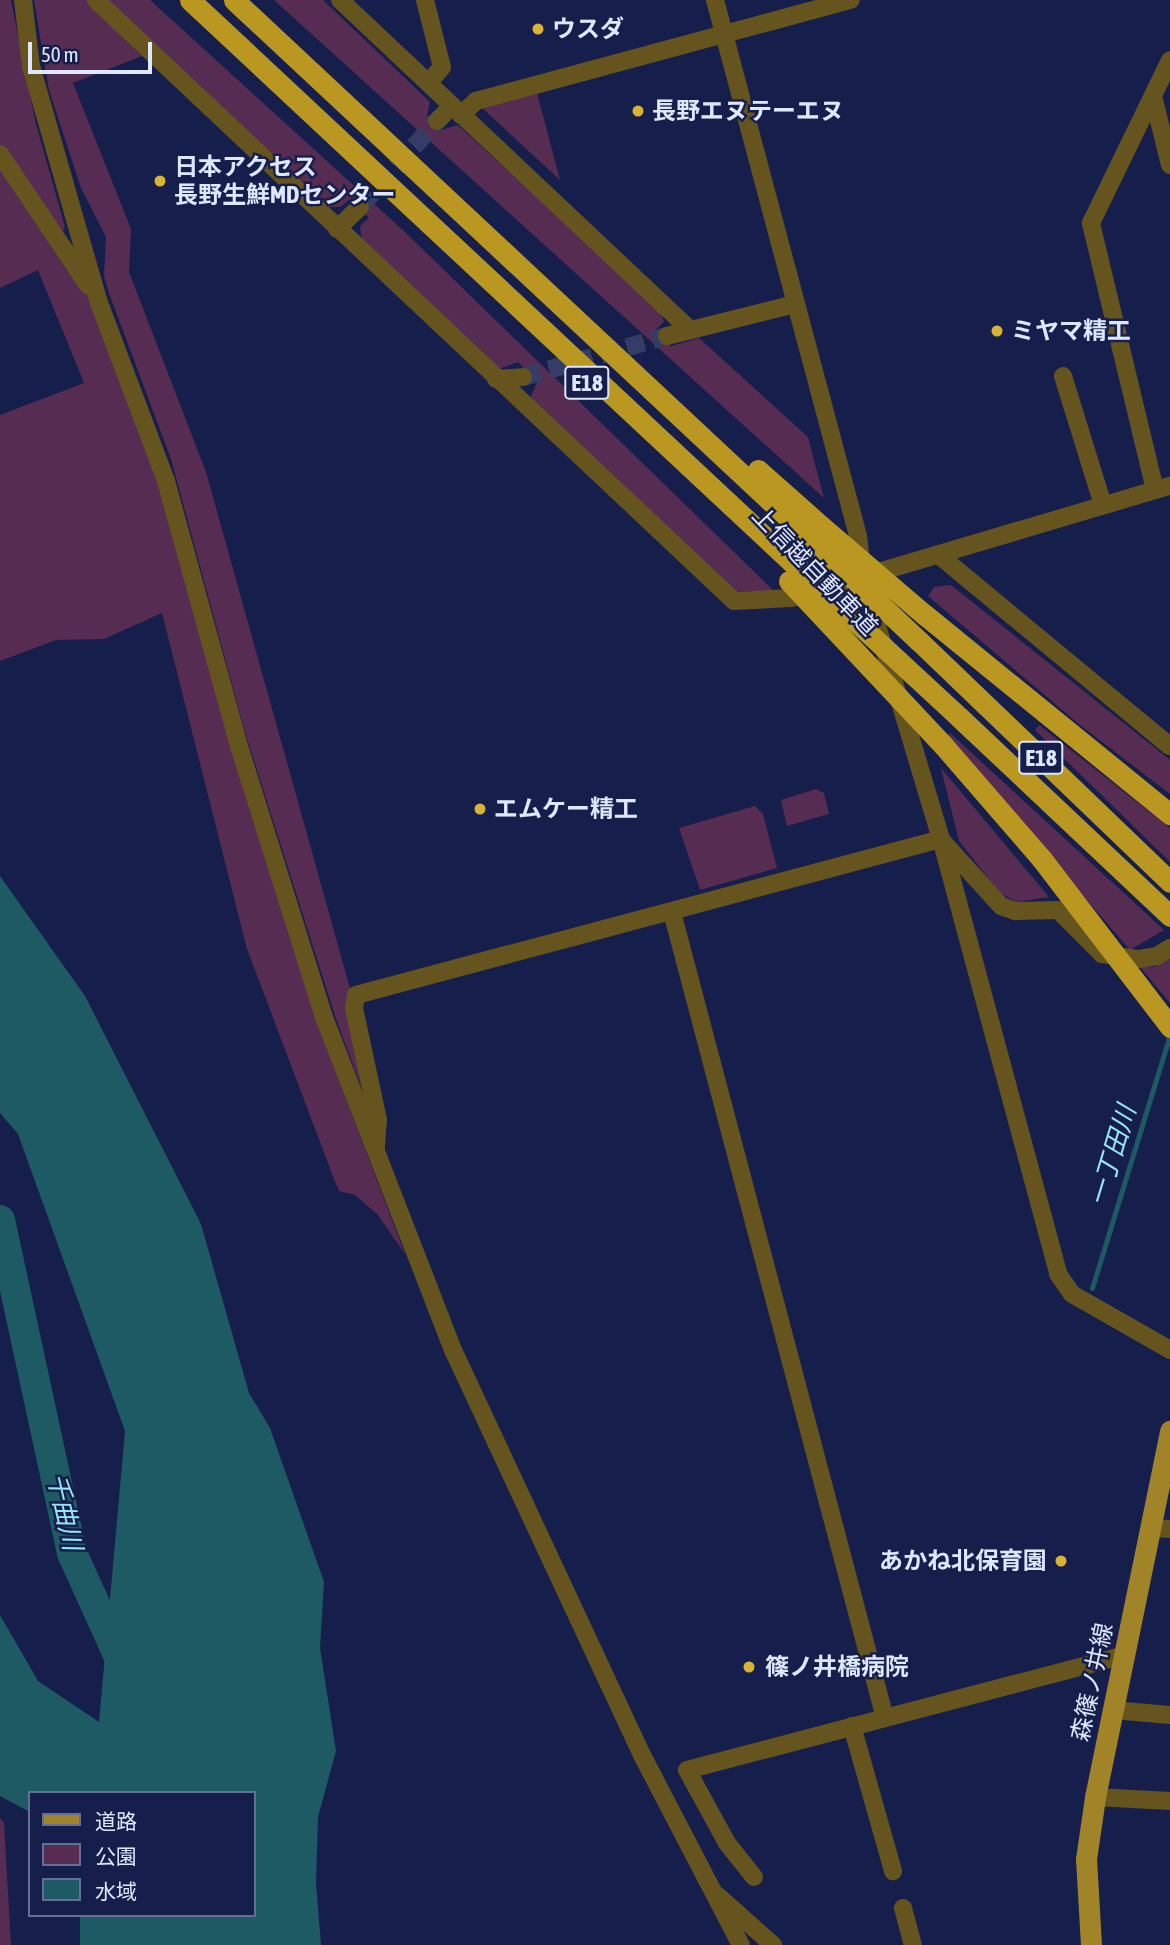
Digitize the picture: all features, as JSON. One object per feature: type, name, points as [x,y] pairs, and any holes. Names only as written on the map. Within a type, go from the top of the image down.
[{"type":"highway","name":"上信越自動車道","points":[[190,0],[387,183],[793,574],[959,717],[1162,909]]},
{"type":"highway","name":"上信越自動車道","points":[[234,0],[816,533],[919,641],[1167,879]]},
{"type":"highway","name":"上信越自動車道","points":[[816,533],[925,615],[1170,814]]},
{"type":"highway","name":"上信越自動車道","points":[[793,574],[1041,858],[1170,1027]]},
{"type":"main road","name":"森篠ノ井線","points":[[1091,1945],[1086,1859],[1095,1797],[1125,1655],[1161,1529],[1170,1432]]},
{"type":"street","points":[[23,0],[31,66],[98,300],[158,456],[243,759],[325,1020],[454,1352],[532,1525],[642,1755],[741,1945]]},
{"type":"street","points":[[96,0],[734,601],[791,598],[863,579],[940,556],[964,545],[1163,488],[1091,223],[1170,60]]},
{"type":"street","points":[[340,0],[691,330]]},
{"type":"street","points":[[425,0],[442,67],[428,83]]},
{"type":"street","points":[[715,0],[858,536],[863,579],[941,839],[1058,1274],[1072,1294],[1170,1350]]},
{"type":"street","points":[[437,121],[476,101],[851,0]]},
{"type":"street","points":[[1153,96],[1170,165]]},
{"type":"street","points":[[0,154],[98,300]]},
{"type":"street","points":[[337,229],[360,207]]},
{"type":"street","points":[[667,336],[795,304]]},
{"type":"street","points":[[1063,376],[1102,505]]},
{"type":"street","points":[[496,379],[523,377]]},
{"type":"street","points":[[940,556],[1170,746]]},
{"type":"street","points":[[375,1153],[378,1120],[354,1008],[356,995],[941,839]]},
{"type":"street","points":[[941,839],[1001,906],[1015,911],[1059,910],[1102,954],[1139,959],[1157,956],[1170,948]]},
{"type":"street","points":[[672,912],[885,1718]]},
{"type":"street","points":[[754,1877],[727,1843],[687,1770],[1125,1655]]},
{"type":"street","points":[[1113,1710],[1170,1715]]},
{"type":"street","points":[[852,1726],[892,1871]]},
{"type":"street","points":[[1095,1797],[1170,1801]]},
{"type":"street","points":[[716,1895],[773,1945]]},
{"type":"street","points":[[903,1908],[913,1945]]},
{"type":"green space","points":[[0,0],[11,0],[36,124],[65,227],[60,236],[0,145]]},
{"type":"green space","points":[[34,0],[89,0],[142,56],[73,83],[131,229],[129,272],[206,472],[351,992],[370,1110],[336,1019],[245,732],[171,459],[110,296],[104,276],[106,237],[81,188],[49,90]]},
{"type":"green space","points":[[106,0],[150,0],[406,233],[774,591],[734,591],[530,399],[537,382],[518,362],[494,371],[362,241],[360,226],[369,218],[351,199],[340,207],[324,207]]},
{"type":"green space","points":[[274,0],[323,0],[430,102],[427,115],[441,130],[458,125],[659,309],[664,322],[655,330],[671,346],[699,338],[808,437],[824,498]]},
{"type":"green space","points":[[537,93],[560,180],[481,107]]},
{"type":"green space","points":[[0,167],[90,294],[156,472],[320,1031],[405,1254],[378,1215],[355,1195],[339,1191],[334,1179],[247,949],[162,613],[104,639],[56,640],[0,661],[0,415],[84,383],[38,270],[0,288]]},
{"type":"green space","points":[[951,585],[1170,760],[1170,794],[1080,725],[928,596],[934,587]]},
{"type":"green space","points":[[1039,725],[1170,828],[1170,862],[1035,730]]},
{"type":"green space","points":[[950,733],[1164,930],[1130,950],[946,737]]},
{"type":"green space","points":[[941,768],[1049,897],[1017,902],[1000,893],[959,841]]},
{"type":"green space","points":[[816,789],[824,793],[829,814],[787,826],[781,800]]},
{"type":"green space","points":[[755,806],[763,814],[777,868],[700,890],[679,828]]},
{"type":"green space","points":[[1170,959],[1170,1003],[1140,967],[1154,967]]},
{"type":"green space","points":[[0,1818],[4,1823],[11,1945],[0,1945]]},
{"type":"water","points":[[0,876],[85,996],[201,1224],[249,1393],[270,1428],[324,1582],[320,1648],[336,1751],[318,1817],[316,1883],[321,1945],[80,1945],[80,1917],[256,1917],[256,1791],[28,1791],[28,1811],[0,1796],[0,1615],[38,1681],[99,1722],[125,1431],[18,1134],[0,1113]]},
{"type":"waterway","name":"一丁田川","points":[[1092,1288],[1170,1035]]},
{"type":"waterway","name":"千曲川","points":[[0,1220],[72,1553],[124,1668]]},
{"type":"tunnel","points":[[360,207],[437,121]]},
{"type":"tunnel","points":[[523,377],[667,336]]},
{"type":"place","name":"ウスダ","points":[[538,29]]},
{"type":"place","name":"長野エヌテーエヌ","points":[[638,111]]},
{"type":"place","name":"日本アクセス 長野生鮮MDセンター","points":[[160,181]]},
{"type":"place","name":"ミヤマ精工","points":[[997,331]]},
{"type":"place","name":"エムケー精工","points":[[480,809]]},
{"type":"place","name":"あかね北保育園","points":[[1061,1561]]},
{"type":"place","name":"篠ノ井橋病院","points":[[749,1667]]}]
